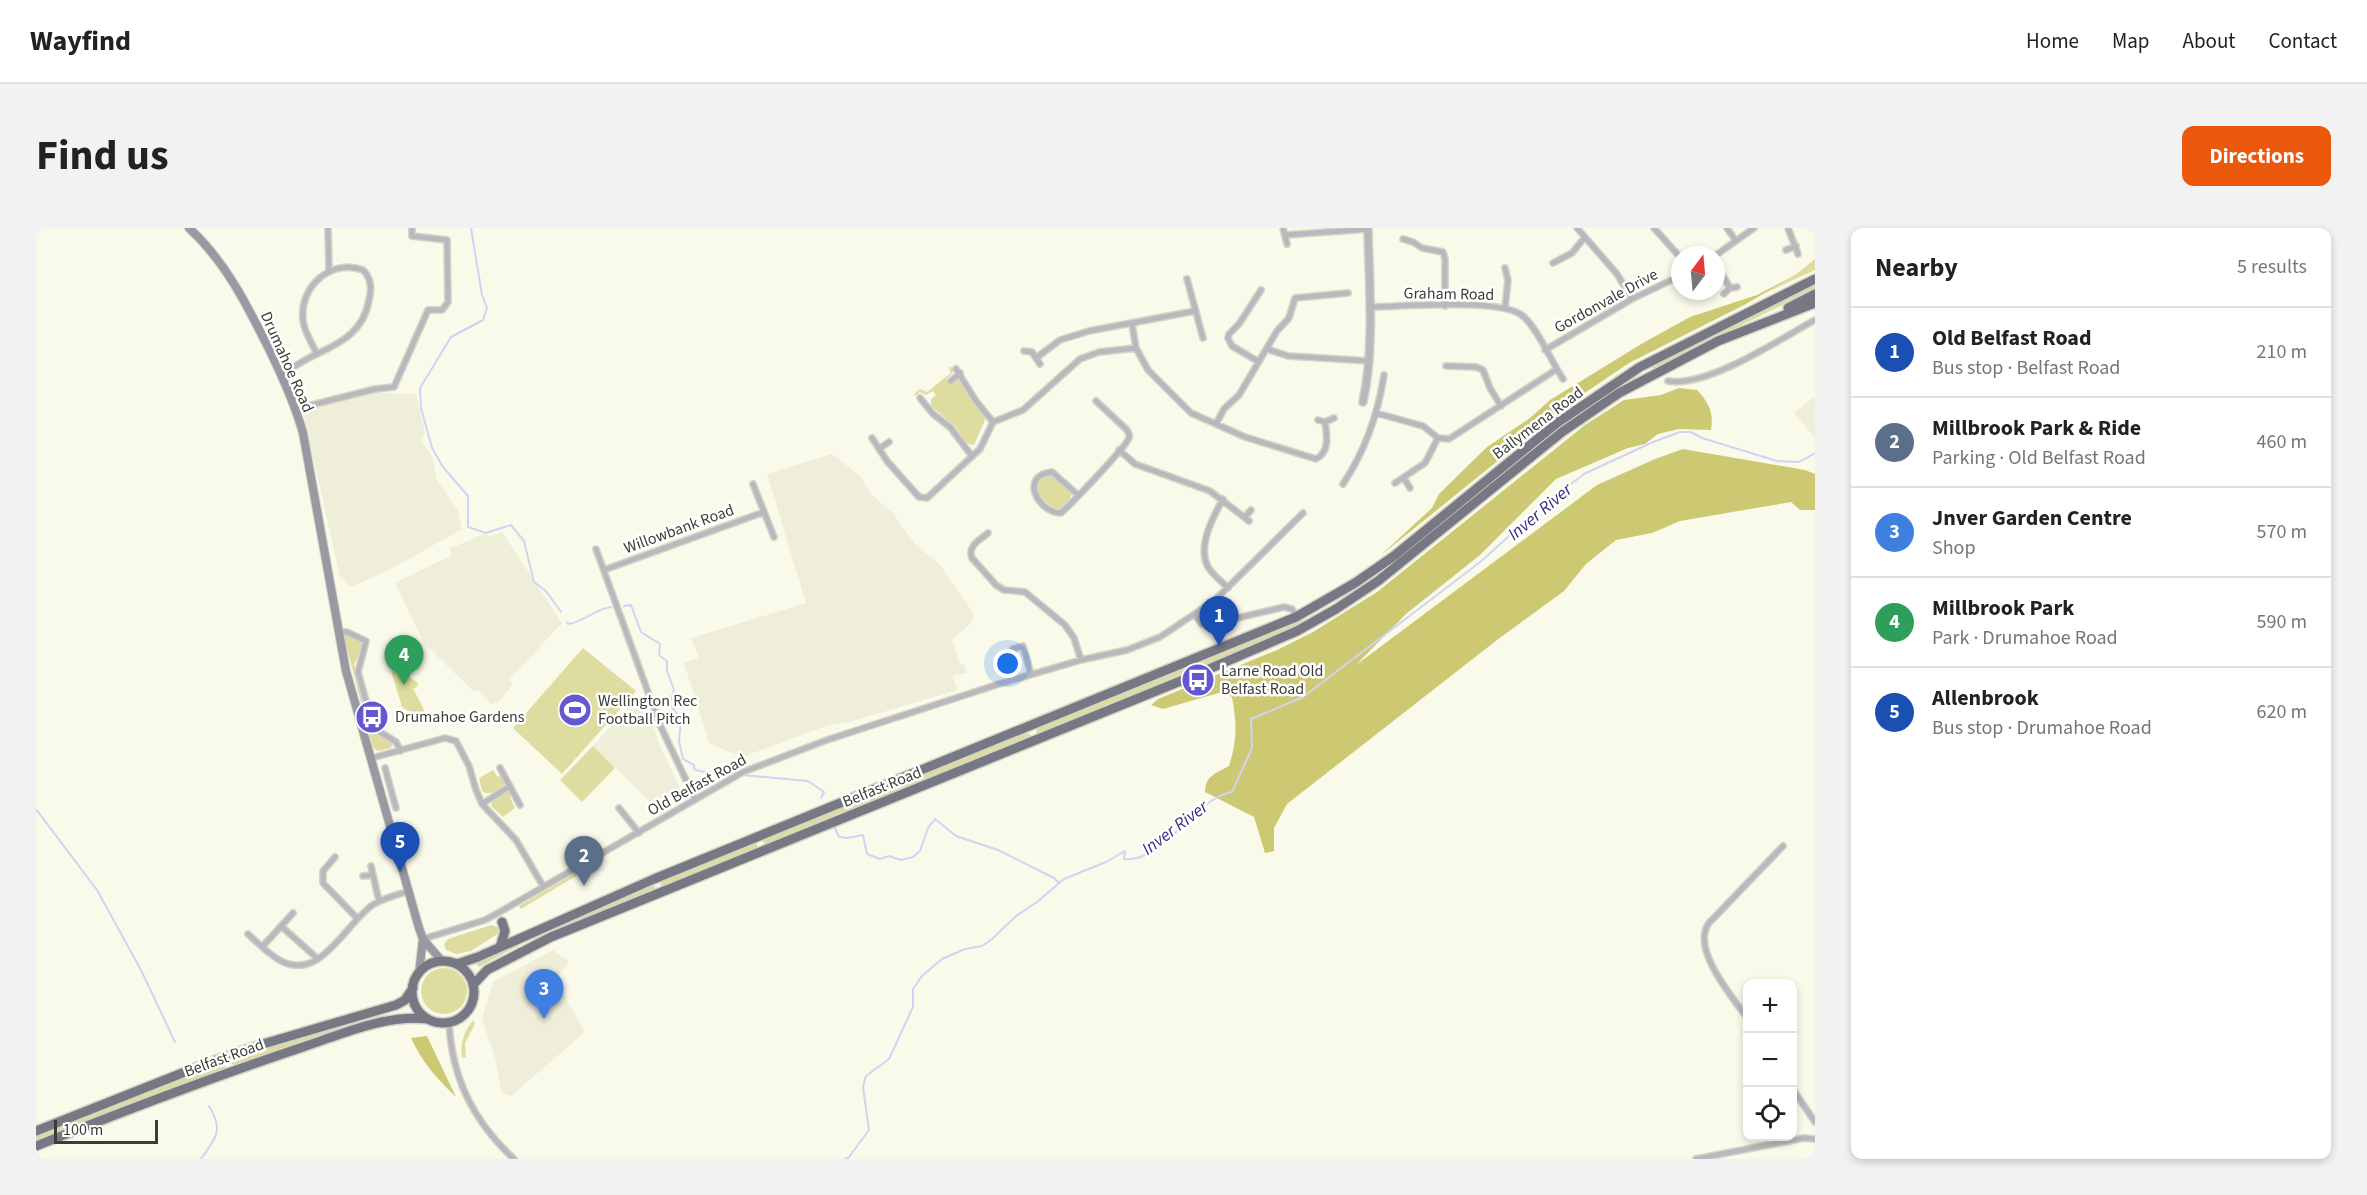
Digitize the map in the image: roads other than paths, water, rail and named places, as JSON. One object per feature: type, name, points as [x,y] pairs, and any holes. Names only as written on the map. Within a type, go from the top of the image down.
[{"type":"highway","name":"Ballymena Road","points":[[1296,617],[1355,583],[1394,556],[1557,423],[1640,367],[1815,279]]},
{"type":"highway","points":[[1718,341],[1815,294]]},
{"type":"highway","name":"Ballymena Road","points":[[1308,625],[1378,581],[1585,415],[1650,374],[1718,341],[1815,303]]},
{"type":"highway","name":"Belfast Road","points":[[457,964],[478,957],[654,879],[1296,617]]},
{"type":"highway","name":"Belfast Road","points":[[473,985],[476,979],[487,970],[551,937],[1188,678],[1308,625]]},
{"type":"highway","points":[[500,917],[505,931],[500,946]]},
{"type":"highway","points":[[441,960],[457,964],[470,976],[473,985],[473,1001],[468,1011],[460,1019],[449,1023],[428,1019],[416,1006],[413,988],[419,973],[431,963],[441,960]]},
{"type":"highway","name":"Belfast Road","points":[[36,1131],[205,1064],[263,1044],[396,1005],[405,1000],[413,988]]},
{"type":"highway","name":"Belfast Road","points":[[36,1146],[231,1071],[324,1040],[402,1018],[428,1019]]},
{"type":"main road","name":"Drumahoe Road","points":[[189,228],[209,249],[235,285],[281,374],[296,409],[303,433],[346,672],[423,939],[419,973]]},
{"type":"main road","name":"Drumahoe Road","points":[[423,939],[441,960]]},
{"type":"street","points":[[328,228],[329,270]]},
{"type":"street","points":[[296,409],[375,389],[394,387],[428,310],[442,310],[448,302],[447,240],[412,236],[412,228]]},
{"type":"street","points":[[1283,228],[1287,244]]},
{"type":"street","points":[[1286,235],[1368,228],[1370,361],[1363,402]]},
{"type":"street","points":[[1577,228],[1617,274],[1632,299]]},
{"type":"street","points":[[1654,228],[1671,247]]},
{"type":"street","points":[[1727,228],[1736,241]]},
{"type":"street","points":[[1725,249],[1754,228]]},
{"type":"street","points":[[1788,228],[1798,254]]},
{"type":"street","points":[[1553,263],[1572,253],[1586,237]]},
{"type":"street","points":[[1403,239],[1422,248],[1443,252],[1445,306]]},
{"type":"street","points":[[1786,250],[1796,246]]},
{"type":"street","points":[[281,374],[342,342],[353,333],[365,317],[370,296],[369,280],[363,270],[341,267],[329,270],[310,289],[304,304],[304,327],[317,354]]},
{"type":"street","points":[[1505,268],[1508,280],[1505,308]]},
{"type":"street","points":[[1725,278],[1734,287],[1725,293]]},
{"type":"street","points":[[1187,279],[1203,338]]},
{"type":"street","name":"Gordonvale Drive","points":[[1545,350],[1632,299],[1671,280]]},
{"type":"street","points":[[1259,362],[1232,346],[1228,338],[1261,290]]},
{"type":"street","points":[[1340,293],[1340,302]]},
{"type":"street","points":[[1216,424],[1221,413],[1239,394],[1277,331],[1289,318],[1295,298],[1348,293]]},
{"type":"street","name":"Graham Road","points":[[1370,307],[1505,308],[1518,313],[1527,320],[1563,379]]},
{"type":"street","points":[[1036,358],[1060,340],[1089,331],[1195,311]]},
{"type":"street","points":[[1668,381],[1680,383],[1694,380],[1738,362],[1815,320]]},
{"type":"street","points":[[1132,324],[1136,348],[1148,370],[1191,413],[1245,437],[1316,459],[1324,453],[1327,442],[1325,422]]},
{"type":"street","points":[[872,438],[887,461],[920,497],[927,498],[980,448],[993,422],[1023,410],[1080,359],[1100,352],[1136,348]]},
{"type":"street","points":[[1267,349],[1288,356],[1370,361]]},
{"type":"street","points":[[1024,351],[1032,352],[1040,364]]},
{"type":"street","points":[[1446,366],[1476,367],[1483,370],[1501,406]]},
{"type":"street","points":[[1376,413],[1424,426],[1437,438],[1446,440],[1455,437],[1557,369]]},
{"type":"street","points":[[951,381],[958,371],[976,401],[993,422]]},
{"type":"street","points":[[1348,481],[1376,413],[1384,375]]},
{"type":"street","points":[[930,397],[922,400],[950,427],[972,456]]},
{"type":"street","points":[[1078,495],[1052,472],[1043,474],[1033,489],[1033,494],[1051,511],[1061,513],[1078,495],[1119,450],[1128,439],[1129,433],[1097,403],[1093,411]]},
{"type":"street","points":[[1318,420],[1325,422],[1334,418]]},
{"type":"street","points":[[1395,483],[1425,464],[1437,438]]},
{"type":"street","points":[[880,448],[889,442]]},
{"type":"street","points":[[1119,450],[1135,464],[1210,491],[1247,519],[1251,510]]},
{"type":"street","points":[[1404,478],[1410,488]]},
{"type":"street","points":[[753,483],[774,537]]},
{"type":"street","points":[[1222,498],[1209,528],[1205,559],[1213,573],[1228,588]]},
{"type":"street","name":"Willowbank Road","points":[[604,570],[764,512]]},
{"type":"street","name":"Old Belfast Road","points":[[423,939],[500,917],[543,886],[743,772],[827,740],[1031,674],[1127,650],[1149,641],[1195,615],[1228,588],[1303,513]]},
{"type":"street","points":[[988,533],[972,547],[970,553],[972,558],[996,585],[1004,590],[1025,592],[1065,625],[1074,638],[1081,660]]},
{"type":"street","points":[[596,549],[663,733],[695,799]]},
{"type":"street","points":[[1195,615],[1202,624],[1208,625],[1284,607],[1292,609],[1296,617]]},
{"type":"street","points":[[338,632],[347,632],[366,641],[358,672],[370,719],[375,729],[396,742],[401,751]]},
{"type":"street","points":[[1013,649],[1023,646],[1031,674]]},
{"type":"street","points":[[372,758],[445,738],[454,740],[466,761],[482,804],[516,840],[543,886]]},
{"type":"street","points":[[385,768],[396,808]]},
{"type":"street","points":[[500,768],[520,805]]},
{"type":"street","points":[[482,804],[510,786]]},
{"type":"street","points":[[384,803],[394,800]]},
{"type":"street","points":[[619,808],[639,832]]},
{"type":"street","points":[[1743,1011],[1707,957],[1704,932],[1709,923],[1783,846]]},
{"type":"street","points":[[335,857],[323,871],[324,885],[357,918]]},
{"type":"street","points":[[371,866],[379,901]]},
{"type":"street","points":[[363,876],[372,875]]},
{"type":"street","points":[[248,934],[262,947],[287,963],[308,964],[318,959],[357,918],[379,901],[409,891]]},
{"type":"street","points":[[262,947],[293,913]]},
{"type":"street","points":[[281,926],[318,959]]},
{"type":"street","points":[[449,1023],[452,1059],[467,1099],[490,1134],[514,1159]]},
{"type":"street","points":[[1797,1095],[1815,1122]]},
{"type":"street","points":[[1696,1159],[1803,1138],[1815,1138]]},
{"type":"waterway","points":[[471,228],[482,295],[487,308],[483,320],[451,337],[420,388],[421,408],[432,448],[443,467],[468,496],[468,527],[486,533],[511,525],[524,541],[534,582],[546,591],[561,612]]},
{"type":"waterway","name":"Inver River","points":[[845,1159],[849,1157],[869,1130],[863,1087],[866,1076],[889,1059],[913,1007],[913,989],[922,976],[942,959],[965,949],[982,946],[1064,879],[1106,862],[1125,851],[1124,859],[1139,858],[1153,851],[1204,806],[1232,792],[1252,748],[1251,719],[1303,697],[1479,563],[1545,504],[1584,474],[1680,432],[1691,432],[1702,438],[1777,461],[1799,462],[1815,453]]},
{"type":"waterway","points":[[624,606],[631,605],[641,632],[660,644],[659,655],[667,661],[667,671],[674,690],[670,704],[681,720],[679,741],[683,759],[694,765],[694,769],[698,771],[737,774]]},
{"type":"waterway","points":[[567,622],[568,624],[574,623],[611,607]]},
{"type":"waterway","points":[[742,775],[808,781],[824,792],[821,798]]},
{"type":"waterway","points":[[36,809],[97,890],[141,970],[175,1042]]},
{"type":"waterway","points":[[835,828],[839,837],[863,835],[867,854],[880,859],[889,856],[901,860],[913,857],[920,851],[928,828],[935,819],[956,836],[998,850],[1054,878],[1059,883]]},
{"type":"waterway","points":[[201,1159],[211,1145],[217,1128],[209,1106]]},
{"type":"place","name":"Old Belfast Road","points":[[1219,646]]},
{"type":"place","name":"Larne Road Old Belfast Road","points":[[1198,680]]},
{"type":"place","name":"Millbrook Park","points":[[404,685]]},
{"type":"place","name":"Wellington Rec Football Pitch","points":[[575,710]]},
{"type":"place","name":"Drumahoe Gardens","points":[[372,717]]},
{"type":"place","name":"Allenbrook","points":[[400,872]]},
{"type":"place","name":"Millbrook Park & Ride","points":[[584,886]]},
{"type":"place","name":"Jnver Garden Centre","points":[[544,1019]]}]
